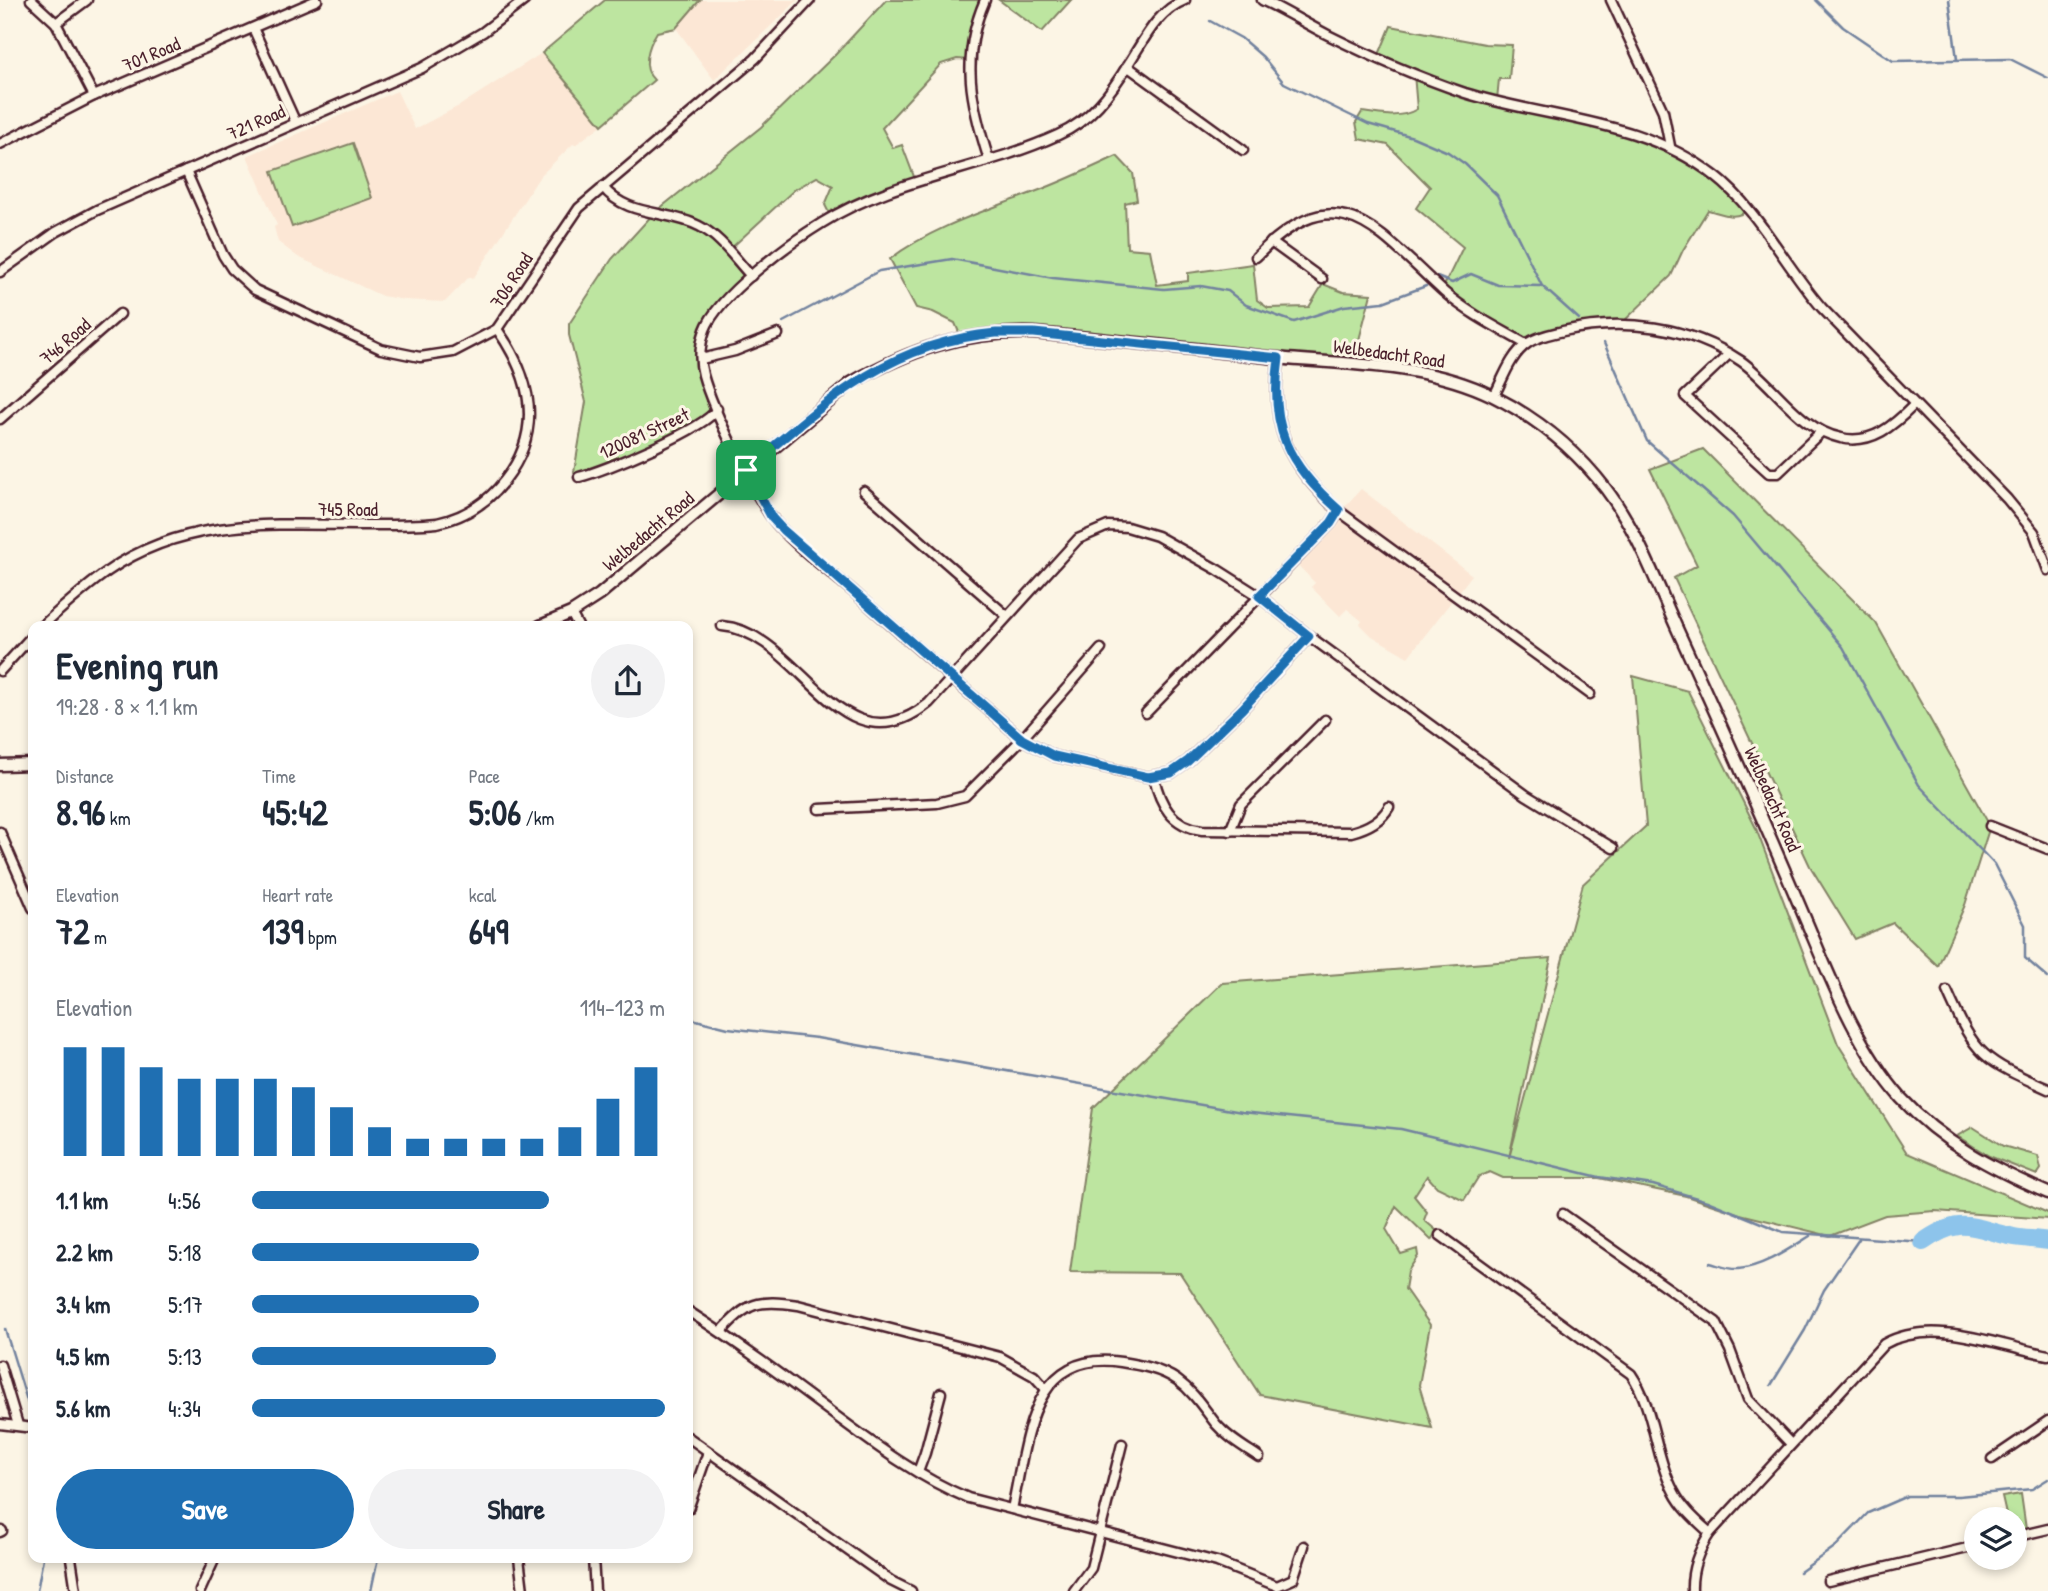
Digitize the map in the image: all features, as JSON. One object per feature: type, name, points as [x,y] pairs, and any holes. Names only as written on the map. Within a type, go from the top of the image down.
[{"type":"street","points":[[31,0],[56,23],[94,96]]},
{"type":"street","points":[[56,23],[87,0]]},
{"type":"street","name":"701 Road","points":[[0,144],[94,96],[317,0]]},
{"type":"street","name":"721 Road","points":[[0,272],[72,223],[295,121],[346,102],[422,68],[483,32],[525,0]]},
{"type":"street","name":"706 Road","points":[[186,171],[227,262],[255,290],[381,349],[402,355],[428,356],[453,352],[497,329],[569,221],[603,187],[755,59],[810,0]]},
{"type":"street","points":[[985,0],[975,29],[970,83],[975,117],[989,160]]},
{"type":"street","points":[[1185,0],[1168,10],[1154,25],[1098,107],[1074,127],[1038,144],[847,209],[808,232],[751,276],[709,319],[702,338],[704,377],[746,470],[778,525],[1022,739],[1054,756],[1154,777],[1171,773],[1188,761],[1279,671],[1309,636]]},
{"type":"street","points":[[1262,0],[1326,34],[1422,77],[1493,100],[1629,130],[1670,146],[1695,161],[1733,191],[1806,290],[1914,405],[1973,463],[2034,531],[2048,570]]},
{"type":"street","points":[[1611,0],[1663,111],[1670,146]]},
{"type":"street","points":[[253,28],[295,121]]},
{"type":"street","points":[[1128,66],[1243,150]]},
{"type":"street","points":[[603,187],[617,200],[634,208],[702,227],[721,242],[751,276]]},
{"type":"street","points":[[1256,257],[1293,225],[1312,216],[1336,213],[1350,217],[1402,252],[1468,310],[1525,344]]},
{"type":"street","points":[[1271,242],[1322,279]]},
{"type":"street","name":"746 Road","points":[[0,419],[120,314]]},
{"type":"street","points":[[1494,396],[1513,359],[1525,344],[1568,330],[1619,324],[1669,330],[1729,354],[1757,373],[1821,432],[1845,439],[1872,436],[1894,425],[1914,405]]},
{"type":"street","name":"745 Road","points":[[48,621],[107,571],[174,539],[236,525],[437,523],[451,520],[482,503],[509,475],[523,452],[528,430],[528,396],[522,375],[516,357],[497,329]]},
{"type":"street","name":"Welbedacht Road","points":[[552,621],[571,613],[632,569],[746,470],[858,379],[915,351],[961,338],[996,333],[1034,333],[1422,372],[1466,384],[1494,396],[1567,445],[1605,488],[1629,524],[1759,809],[1833,983],[1886,1080],[1914,1112],[1938,1133],[1992,1168],[2048,1193]]},
{"type":"street","points":[[701,359],[735,351],[778,334]]},
{"type":"street","points":[[1729,354],[1685,396],[1769,473],[1778,473],[1821,432]]},
{"type":"street","points":[[1279,358],[1275,405],[1285,444],[1311,484],[1339,510],[1590,695]]},
{"type":"street","name":"120081 Street","points":[[579,477],[608,468],[689,429],[710,418],[717,409]]},
{"type":"street","points":[[863,491],[1007,616]]},
{"type":"street","points":[[1146,713],[1331,523],[1339,510]]},
{"type":"street","points":[[722,626],[739,628],[759,639],[833,703],[867,722],[891,723],[911,716],[929,703],[1072,543],[1087,533],[1116,525],[1157,536],[1259,596],[1309,636],[1526,795],[1613,848]]},
{"type":"street","points":[[571,613],[575,621]]},
{"type":"street","points":[[0,671],[28,640]]},
{"type":"street","points":[[819,810],[937,803],[958,799],[979,784],[1022,739],[1101,649]]},
{"type":"street","points":[[1230,831],[1241,804],[1325,720]]},
{"type":"street","points":[[0,765],[28,764]]},
{"type":"street","points":[[1154,777],[1164,808],[1178,822],[1195,829],[1351,832],[1372,824],[1384,815],[1389,807]]},
{"type":"street","points":[[1990,826],[2048,849]]},
{"type":"street","points":[[0,832],[28,896]]},
{"type":"street","points":[[1947,991],[1964,1030],[1985,1057],[2048,1089]]},
{"type":"street","points":[[1563,1214],[1602,1235],[1716,1322],[1730,1350],[1748,1399],[1791,1444]]},
{"type":"street","points":[[1440,1235],[1631,1374],[1643,1396],[1672,1489],[1681,1503],[1710,1533]]},
{"type":"street","points":[[721,1332],[736,1315],[753,1304],[775,1302],[798,1305],[1000,1357],[1034,1376],[1045,1388]]},
{"type":"street","points":[[693,1314],[918,1472],[939,1486],[968,1498],[1217,1562],[1277,1586],[1285,1585],[1293,1579],[1304,1546]]},
{"type":"street","points":[[1692,1591],[1695,1563],[1710,1533],[1877,1350],[1903,1336],[1923,1332],[1950,1334],[2048,1355]]},
{"type":"street","points":[[1012,1509],[1031,1428],[1045,1388],[1071,1368],[1093,1361],[1136,1364],[1160,1371],[1185,1386],[1217,1425],[1259,1457]]},
{"type":"street","points":[[0,1365],[18,1425]]},
{"type":"street","points":[[918,1472],[941,1393]]},
{"type":"street","points":[[1992,1459],[2048,1421]]},
{"type":"street","points":[[0,1423],[28,1427]]},
{"type":"street","points":[[693,1441],[891,1581],[911,1591]]},
{"type":"street","points":[[1074,1591],[1091,1568],[1122,1444]]},
{"type":"street","points":[[693,1495],[708,1452]]},
{"type":"street","points":[[2027,1534],[2048,1529]]},
{"type":"street","points":[[1828,1581],[1964,1549]]},
{"type":"street","points":[[72,1563],[76,1591]]},
{"type":"street","points":[[201,1591],[213,1563]]},
{"type":"street","points":[[520,1563],[523,1591]]},
{"type":"street","points":[[593,1563],[595,1591]]},
{"type":"shaded area","points":[[700,0],[798,0],[714,80],[676,28]]},
{"type":"shaded area","points":[[542,53],[602,125],[573,144],[540,176],[473,279],[469,277],[445,302],[382,296],[298,257],[278,242],[274,227],[277,225],[247,156],[397,91],[415,129],[459,106]]},
{"type":"shaded area","points":[[1361,489],[1472,575],[1408,657],[1372,636],[1360,624],[1362,621],[1347,609],[1340,616],[1311,587],[1315,583],[1294,561]]},
{"type":"green space","points":[[605,0],[700,0],[676,28],[657,32],[647,57],[648,69],[654,80],[602,125],[542,53]]},
{"type":"green space","points":[[886,0],[986,0],[971,60],[957,59],[941,64],[882,128],[893,148],[902,145],[916,182],[831,217],[825,205],[833,186],[817,177],[794,190],[729,250],[751,276],[715,310],[700,349],[713,415],[608,467],[580,476],[574,472],[586,402],[569,335],[569,324],[612,259],[654,213],[761,127],[836,54]]},
{"type":"green space","points":[[999,0],[1071,0],[1042,32]]},
{"type":"green space","points":[[1391,26],[1485,44],[1512,45],[1509,79],[1499,79],[1497,100],[1645,134],[1696,160],[1749,209],[1734,216],[1708,210],[1683,250],[1671,276],[1622,323],[1596,323],[1526,343],[1471,310],[1443,288],[1463,247],[1416,208],[1430,187],[1388,145],[1359,139],[1356,122],[1362,112],[1397,115],[1417,109],[1414,74],[1378,57]]},
{"type":"green space","points":[[353,143],[372,198],[292,227],[272,171]]},
{"type":"green space","points":[[1117,156],[1133,173],[1137,200],[1125,203],[1127,248],[1150,250],[1157,285],[1188,281],[1188,273],[1253,264],[1257,300],[1268,308],[1309,307],[1323,284],[1343,292],[1371,294],[1353,363],[1077,335],[961,337],[955,323],[933,312],[916,308],[890,259],[942,228],[1057,183]]},
{"type":"green space","points":[[1703,449],[1876,623],[1990,826],[1965,905],[1938,966],[1893,923],[1855,939],[1810,866],[1674,578],[1697,565],[1650,469]]},
{"type":"green space","points":[[1633,676],[1688,691],[1755,826],[1838,1044],[1907,1153],[2048,1213],[2048,1219],[1935,1211],[1885,1215],[1830,1236],[1740,1214],[1686,1196],[1599,1178],[1503,1178],[1490,1172],[1479,1176],[1464,1200],[1437,1187],[1427,1176],[1414,1196],[1427,1212],[1424,1220],[1437,1231],[1431,1240],[1396,1206],[1386,1229],[1401,1254],[1417,1249],[1418,1256],[1408,1271],[1405,1289],[1430,1325],[1419,1385],[1432,1428],[1260,1395],[1180,1273],[1070,1272],[1093,1108],[1222,983],[1551,958],[1509,1158],[1583,884],[1646,826]]},
{"type":"green space","points":[[1973,1127],[2003,1146],[2038,1156],[2041,1169],[2037,1175],[1989,1156],[1957,1136]]},
{"type":"green space","points":[[2021,1494],[2023,1507],[2004,1507],[2002,1497]]},
{"type":"waterway","points":[[1816,0],[1843,27],[1893,61],[2010,59],[2048,78]]},
{"type":"waterway","points":[[1949,0],[1957,59]]},
{"type":"waterway","points":[[1210,21],[1241,38],[1263,57],[1284,83],[1368,124],[1413,137],[1448,152],[1465,164],[1497,195],[1542,286]]},
{"type":"waterway","points":[[783,322],[879,271],[952,259],[1053,278],[1164,289],[1201,286],[1228,291],[1246,305],[1294,322],[1344,306],[1383,302],[1426,286]]},
{"type":"waterway","points":[[1437,277],[1452,283],[1471,274],[1498,285],[1542,286],[1579,319]]},
{"type":"waterway","points":[[1604,343],[1647,441],[1733,516],[1843,647],[1919,785],[1994,864],[2025,925],[2025,958],[2048,978]]},
{"type":"waterway","points":[[693,1019],[728,1028],[817,1038],[1242,1112],[1401,1129],[1599,1177],[1653,1185],[1707,1201],[1783,1232],[1923,1242]]},
{"type":"waterway","points":[[1923,1242],[1936,1233],[1958,1226],[2048,1241]]},
{"type":"waterway","points":[[1710,1263],[1731,1269],[1747,1268],[1776,1257],[1810,1236]]},
{"type":"waterway","points":[[1771,1385],[1805,1330],[1824,1290],[1859,1239]]},
{"type":"waterway","points":[[5,1329],[28,1404]]},
{"type":"waterway","points":[[1800,1572],[1836,1546],[1868,1513],[1907,1496],[1959,1496],[2032,1489],[2048,1479]]},
{"type":"waterway","points":[[37,1591],[42,1563]]},
{"type":"waterway","points":[[371,1591],[377,1563]]},
{"type":"route","points":[[996,333],[1034,333],[1279,358],[1275,405],[1285,444],[1311,484],[1339,510],[1331,523],[1259,596],[1309,636],[1242,709],[1179,769],[1148,777],[1054,756],[1022,739],[783,530],[772,518],[746,470],[835,395],[878,367],[927,346],[946,341],[996,333]]}]
